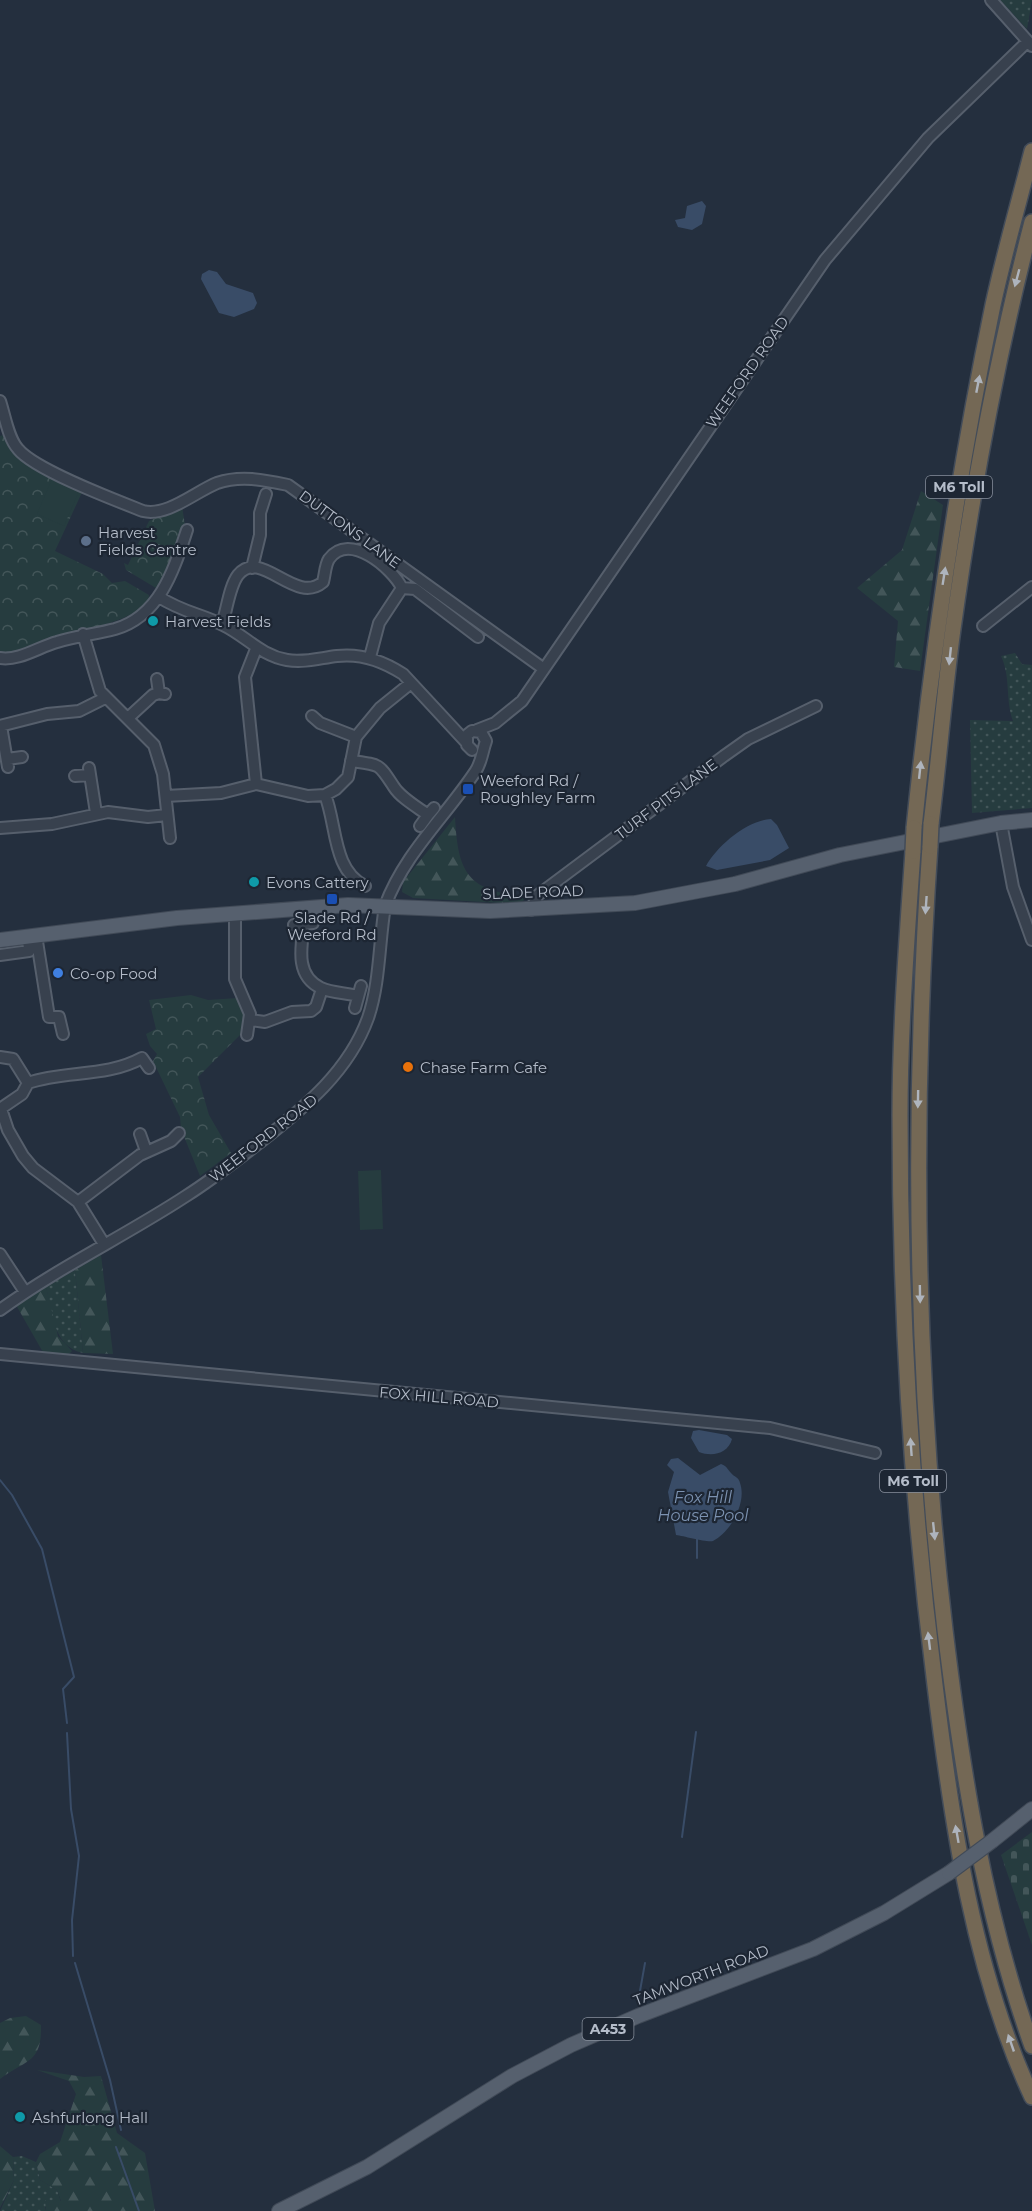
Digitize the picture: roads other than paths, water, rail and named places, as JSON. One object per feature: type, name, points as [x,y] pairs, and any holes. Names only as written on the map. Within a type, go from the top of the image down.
[{"type":"highway","name":"M6 Toll","points":[[1032,151],[994,303],[952,522],[936,631],[914,828],[905,969],[900,1114],[903,1330],[922,1580],[940,1725],[971,1906],[988,1977],[1032,2097]]},
{"type":"highway","name":"M6 Toll","points":[[1032,222],[1008,313],[969,526],[953,632],[930,846],[922,965],[917,1124],[920,1322],[930,1490],[953,1693],[970,1809],[1006,1967],[1032,2046]]},
{"type":"main road","name":"SLADE ROAD","points":[[0,940],[348,904],[531,910],[615,905],[691,894],[840,855],[1001,823],[1032,820]]},
{"type":"main road","name":"TAMWORTH ROAD","points":[[279,2211],[367,2167],[513,2076],[571,2045],[638,2016],[813,1949],[884,1913],[949,1873],[1032,1809]]},
{"type":"street","points":[[991,0],[1030,44]]},
{"type":"street","name":"WEEFORD ROAD","points":[[0,1310],[25,1292],[186,1196],[245,1155],[321,1093],[344,1061],[367,1020],[372,1003],[385,906],[401,869],[476,771],[480,736],[522,701],[825,260],[928,138],[1030,44]]},
{"type":"street","name":"DUTTONS LANE","points":[[0,401],[16,448],[27,457],[67,478],[143,511],[150,513],[165,509],[218,483],[240,478],[288,485],[544,669]]},
{"type":"street","points":[[252,567],[260,535],[256,506],[266,494]]},
{"type":"street","points":[[0,658],[15,657],[84,634],[128,624],[138,618],[159,597],[188,536]]},
{"type":"street","points":[[222,624],[236,578],[240,573],[252,567],[274,574],[302,590],[309,589],[323,582],[327,564],[333,555],[350,548],[359,550],[396,576],[402,588]]},
{"type":"street","points":[[983,626],[1032,587]]},
{"type":"street","points":[[402,588],[415,589],[464,633],[478,637]]},
{"type":"street","points":[[370,657],[379,622],[402,588]]},
{"type":"street","points":[[159,597],[176,608],[222,624],[256,649],[288,660],[307,661],[339,655],[370,657],[391,667],[411,683],[469,746],[480,736],[450,723]]},
{"type":"street","points":[[84,634],[95,680],[105,698],[128,718],[154,746],[162,767],[170,838]]},
{"type":"street","points":[[256,649],[245,677],[256,784]]},
{"type":"street","points":[[128,718],[153,695],[162,694],[157,679]]},
{"type":"street","points":[[166,796],[221,793],[256,784],[308,796],[325,795],[345,781],[356,737],[380,708],[411,683]]},
{"type":"street","points":[[22,758],[7,763],[1,726],[47,714],[79,711],[105,698]]},
{"type":"street","name":"TURF PITS LANE","points":[[531,910],[537,896],[732,750],[816,706]]},
{"type":"street","points":[[315,724],[356,737]]},
{"type":"street","name":"WEEFORD ROAD","points":[[466,783],[469,746],[467,735],[480,736]]},
{"type":"street","points":[[351,761],[380,767],[388,774],[394,787],[431,812],[420,826]]},
{"type":"street","points":[[75,776],[90,771],[96,813]]},
{"type":"street","points":[[325,795],[330,808],[335,840],[353,880],[365,886]]},
{"type":"street","points":[[0,828],[52,824],[96,813],[148,817],[168,815]]},
{"type":"street","points":[[1001,823],[1012,887],[1032,940]]},
{"type":"street","points":[[345,889],[353,880]]},
{"type":"street","points":[[235,914],[235,979],[250,1020],[247,1035]]},
{"type":"street","points":[[304,924],[300,954],[302,967],[309,978],[322,989],[359,991],[355,1008]]},
{"type":"street","points":[[0,955],[29,951],[32,936]]},
{"type":"street","points":[[32,936],[49,1017],[59,1017],[63,1034]]},
{"type":"street","points":[[250,1020],[265,1022],[292,1012],[311,1011],[316,1007],[322,989]]},
{"type":"street","points":[[104,1244],[78,1202],[33,1168],[13,1138],[1,1109],[22,1094],[28,1083],[63,1075],[104,1073],[146,1055],[149,1068]]},
{"type":"street","points":[[0,1057],[13,1059],[28,1083]]},
{"type":"street","points":[[78,1202],[146,1151],[171,1141],[179,1133]]},
{"type":"street","points":[[140,1134],[146,1151]]},
{"type":"street","points":[[0,1254],[25,1292]]},
{"type":"street","name":"FOX HILL ROAD","points":[[0,1354],[770,1428],[875,1453]]},
{"type":"water","points":[[702,201],[706,206],[702,224],[692,230],[678,227],[675,220],[685,218],[687,206]]},
{"type":"water","points":[[209,270],[217,272],[226,284],[253,293],[257,303],[254,309],[234,317],[219,313],[201,279],[202,274]]},
{"type":"water","points":[[771,819],[777,825],[789,848],[770,860],[717,870],[706,866],[717,850],[734,835],[752,824]]},
{"type":"water","points":[[693,1431],[727,1435],[732,1439],[727,1448],[719,1453],[699,1452],[691,1438]]},
{"type":"water","name":"Fox Hill House Pool","points":[[678,1458],[700,1475],[721,1464],[738,1478],[742,1491],[736,1516],[726,1531],[713,1541],[676,1535],[668,1492],[674,1472],[667,1465],[671,1459]]},
{"type":"waterway","points":[[0,1480],[12,1495],[42,1549],[74,1677],[63,1689],[67,1723]]},
{"type":"waterway","points":[[697,1538],[697,1558]]},
{"type":"waterway","points":[[682,1837],[696,1732]]},
{"type":"waterway","points":[[67,1733],[71,1809],[79,1856],[72,1920],[73,1956]]},
{"type":"waterway","points":[[75,1963],[110,2080],[121,2130]]},
{"type":"waterway","points":[[638,2002],[645,1963]]},
{"type":"waterway","points":[[116,2147],[139,2211]]},
{"type":"place","name":"Harvest Fields Centre","points":[[86,541]]},
{"type":"place","name":"Harvest Fields","points":[[153,621]]},
{"type":"place","name":"Weeford Rd / Roughley Farm","points":[[468,789]]},
{"type":"place","name":"Evons Cattery","points":[[254,882]]},
{"type":"place","name":"Slade Rd / Weeford Rd","points":[[332,899]]},
{"type":"place","name":"Co-op Food","points":[[58,973]]},
{"type":"place","name":"Chase Farm Cafe","points":[[408,1067]]},
{"type":"place","name":"Ashfurlong Hall","points":[[20,2117]]}]
